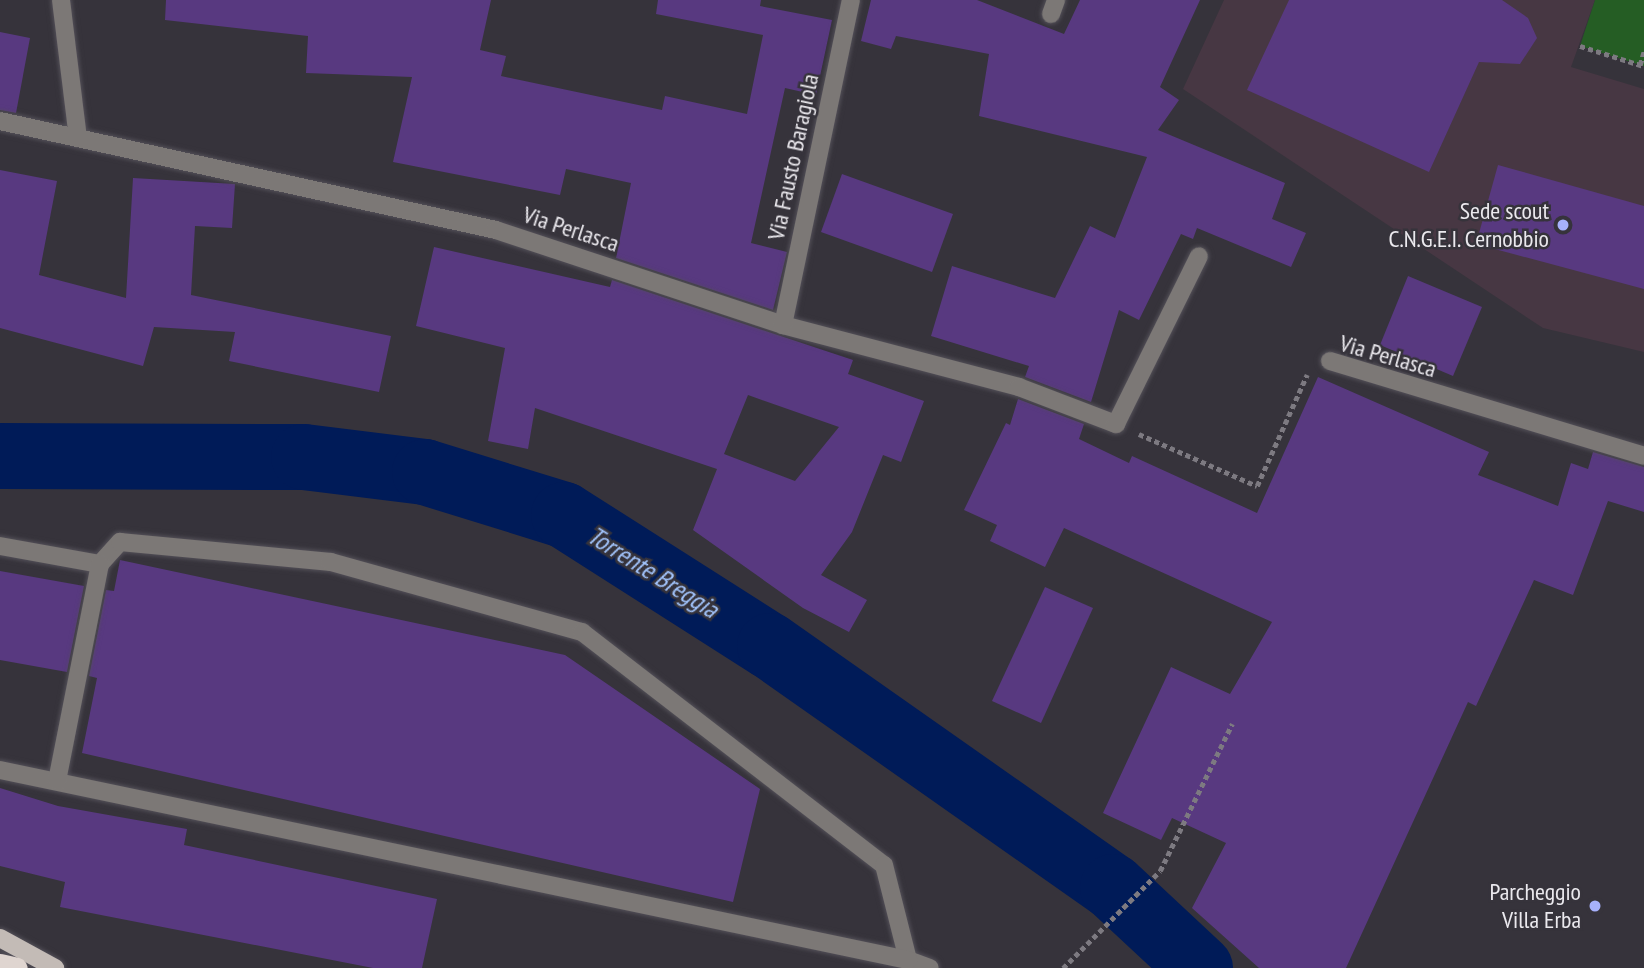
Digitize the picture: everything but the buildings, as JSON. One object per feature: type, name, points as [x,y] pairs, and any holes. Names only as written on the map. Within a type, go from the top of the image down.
[{"type":"highway","points":[[0,964],[17,968]]},
{"type":"main road","points":[[0,938],[55,968]]},
{"type":"street","points":[[61,0],[78,138]]},
{"type":"street","name":"Via Fausto Baragiola","points":[[783,325],[850,0]]},
{"type":"street","name":"Via Perlasca","points":[[0,121],[496,230],[783,325],[1019,387],[1116,424]]},
{"type":"street","points":[[1116,424],[1199,257]]},
{"type":"street","name":"Via Perlasca","points":[[1330,361],[1644,456]]},
{"type":"street","points":[[57,781],[100,564],[120,542],[331,562],[582,632],[884,864],[908,960]]},
{"type":"street","points":[[0,546],[100,564]]},
{"type":"street","points":[[0,771],[908,960],[930,968]]},
{"type":"path","points":[[1580,46],[1642,66],[1644,51]]},
{"type":"path","name":"Via Perlasca","points":[[1116,424],[1257,486],[1306,377],[1315,363],[1330,361]]},
{"type":"path","points":[[1063,968],[1160,871],[1232,724]]},
{"type":"shaded area","points":[[1224,0],[1595,0],[1571,67],[1644,89],[1644,352],[1543,328],[1183,89]]},
{"type":"green space","points":[[1595,0],[1644,0],[1644,66],[1580,46]]},
{"type":"waterway","name":"Torrente Breggia","points":[[0,456],[304,457],[425,472],[564,515],[770,646],[1113,887],[1200,968]]},
{"type":"place","name":"Sede scout C.N.G.E.I. Cernobbio","points":[[1563,225]]},
{"type":"place","name":"Parcheggio Villa Erba","points":[[1595,906]]}]
